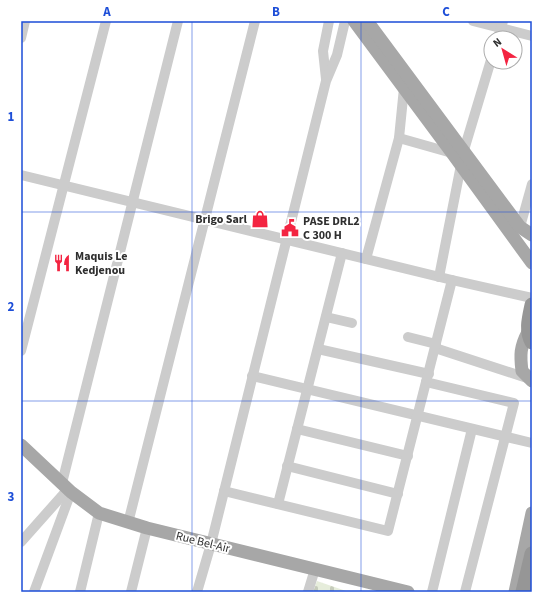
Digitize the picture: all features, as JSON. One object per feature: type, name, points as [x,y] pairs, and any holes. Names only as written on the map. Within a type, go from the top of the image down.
[{"type":"highway","points":[[530,337],[528,320],[532,305]]},
{"type":"highway","points":[[523,592],[532,554]]},
{"type":"main road","points":[[354,21],[404,88],[520,227],[532,235]]},
{"type":"main road","points":[[367,21],[458,151],[461,165],[532,263]]},
{"type":"main road","points":[[527,377],[521,358],[522,343],[530,337]]},
{"type":"main road","points":[[527,377],[525,358],[532,353]]},
{"type":"main road","name":"Rue Bel-Air","points":[[21,445],[67,488],[100,512],[147,528],[408,592]]},
{"type":"main road","points":[[515,592],[532,512]]},
{"type":"street","points":[[21,38],[25,21]]},
{"type":"street","points":[[21,351],[106,21]]},
{"type":"street","points":[[34,592],[67,488],[132,202],[178,21]]},
{"type":"street","points":[[128,522],[255,21]]},
{"type":"street","points":[[326,81],[323,51],[329,21]]},
{"type":"street","points":[[197,592],[211,544],[326,81],[337,54],[345,21]]},
{"type":"street","points":[[473,21],[532,36]]},
{"type":"street","points":[[399,138],[458,151],[487,70]]},
{"type":"street","points":[[366,259],[399,138],[404,88]]},
{"type":"street","points":[[439,277],[461,165]]},
{"type":"street","points":[[21,175],[342,254],[532,298]]},
{"type":"street","points":[[520,227],[532,184]]},
{"type":"street","points":[[278,504],[342,254]]},
{"type":"street","points":[[224,491],[388,531],[452,280]]},
{"type":"street","points":[[326,317],[352,323]]},
{"type":"street","points":[[408,337],[527,377]]},
{"type":"street","points":[[318,349],[514,403],[465,592]]},
{"type":"street","points":[[252,376],[532,443]]},
{"type":"street","points":[[297,429],[408,456]]},
{"type":"street","points":[[432,592],[472,429]]},
{"type":"street","points":[[287,466],[398,494]]},
{"type":"street","points":[[21,542],[67,488]]},
{"type":"street","points":[[80,592],[100,512]]},
{"type":"street","points":[[130,592],[147,528]]},
{"type":"street","points":[[308,592],[315,569]]},
{"type":"green space","points":[[317,581],[349,592],[313,592]]},
{"type":"place","name":"Brigo Sarl","points":[[260,219]]},
{"type":"place","name":"PASE DRL2 C 300 H","points":[[290,228]]},
{"type":"place","name":"Maquis Le Kedjenou","points":[[62,263]]}]
